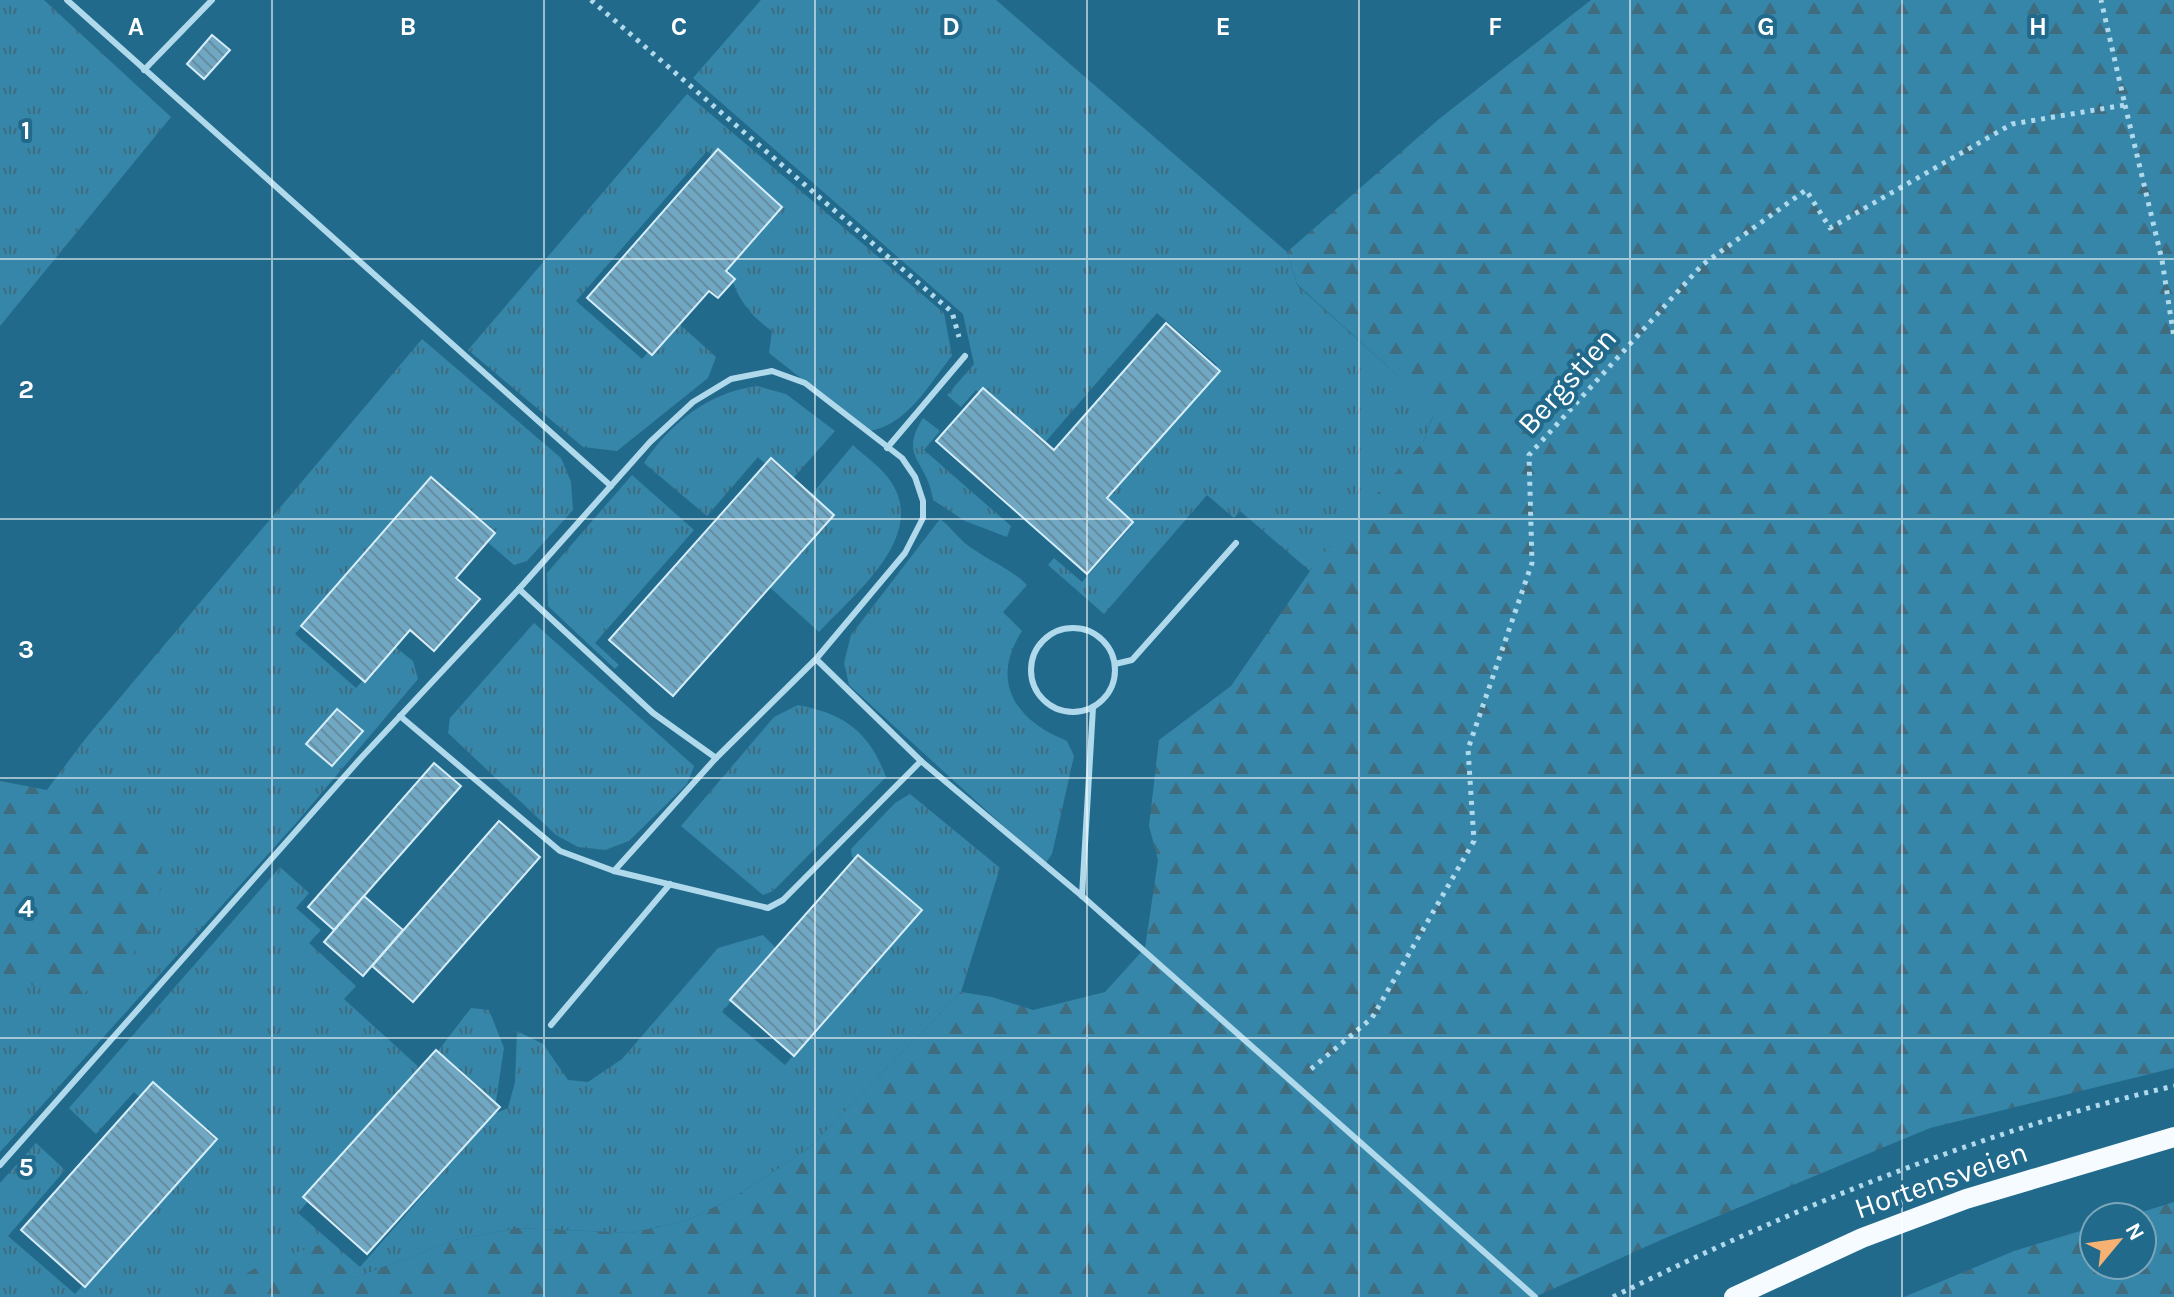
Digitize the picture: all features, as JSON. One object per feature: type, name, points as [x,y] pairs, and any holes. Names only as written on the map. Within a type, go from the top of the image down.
[{"type":"main road","name":"Hortensveien","points":[[1734,1297],[1862,1238],[1966,1199],[2174,1137]]},
{"type":"lane","points":[[67,0],[611,486]]},
{"type":"lane","points":[[144,70],[212,0]]},
{"type":"lane","points":[[887,448],[965,356]]},
{"type":"lane","points":[[0,1165],[400,716],[650,442],[693,402],[731,379],[772,371],[805,383],[902,458],[915,477],[923,501],[923,518],[905,553],[816,659],[716,758],[614,871]]},
{"type":"lane","points":[[1115,664],[1132,660],[1236,543]]},
{"type":"lane","points":[[519,589],[653,713],[716,758]]},
{"type":"lane","points":[[1078,628],[1099,636],[1107,644],[1115,664],[1108,694],[1093,707],[1073,712],[1045,702],[1031,674],[1034,654],[1056,631],[1078,628]]},
{"type":"lane","points":[[816,659],[921,761],[1082,896],[1535,1297]]},
{"type":"lane","points":[[1082,896],[1093,707]]},
{"type":"lane","points":[[400,716],[560,851],[614,871],[768,908],[783,900],[921,761]]},
{"type":"lane","points":[[551,1025],[670,884]]},
{"type":"path","points":[[591,0],[952,312],[965,356]]},
{"type":"path","points":[[2101,0],[2162,260],[2174,338]]},
{"type":"path","name":"Bergstien","points":[[1295,1083],[1372,1018],[1474,841],[1468,749],[1532,563],[1529,455],[1702,265],[1806,190],[1830,228],[2012,124],[2125,105]]},
{"type":"path","points":[[1613,1297],[1813,1206],[1988,1140],[2174,1086]]},
{"type":"green space","points":[[0,0],[44,0],[171,117],[0,326]]},
{"type":"green space","points":[[761,0],[996,0],[1287,252],[1297,285],[1395,373],[1433,416],[1423,442],[1310,571],[1240,511],[1234,518],[1207,495],[1104,614],[1048,565],[1054,558],[1082,582],[1132,526],[1101,499],[1217,365],[1157,313],[1041,447],[976,390],[961,407],[947,395],[974,364],[963,314],[693,78]]},
{"type":"green space","points":[[1591,0],[2174,0],[2174,1068],[1930,1128],[1663,1239],[1535,1297],[208,1297],[262,1264],[319,1245],[354,1278],[455,1240],[518,1228],[631,1233],[685,1221],[732,1199],[809,1148],[961,992],[992,997],[1033,1010],[1105,992],[1145,948],[1158,860],[1149,826],[1159,740],[1231,686],[1317,561],[1423,442],[1433,417],[1395,373],[1297,284],[1287,252],[1439,119]]},
{"type":"green space","points":[[687,94],[944,313],[952,356],[916,402],[894,421],[868,431],[769,353],[772,331],[742,301],[727,262],[773,209],[707,151],[576,301],[642,359],[676,321],[716,357],[708,378],[617,451],[583,447],[468,350]]},
{"type":"green space","points":[[422,339],[561,458],[571,482],[573,510],[527,561],[514,565],[424,487],[295,634],[356,688],[394,646],[413,661],[418,679],[297,822],[0,1152],[0,852],[86,738]]},
{"type":"green space","points":[[757,386],[786,394],[835,431],[788,484],[758,457],[707,516],[644,463],[666,435],[692,412],[723,395]]},
{"type":"green space","points":[[923,418],[940,431],[924,450],[1011,526],[1007,537],[965,521],[933,500],[914,451],[916,431]]},
{"type":"green space","points":[[853,445],[885,474],[898,496],[901,517],[896,539],[884,560],[819,632],[765,583],[807,500]]},
{"type":"green space","points":[[632,475],[694,530],[595,643],[619,665],[615,669],[548,606],[547,573]]},
{"type":"green space","points":[[940,519],[968,546],[1027,585],[1003,612],[1022,631],[1012,650],[1008,683],[1022,711],[1049,733],[1067,741],[1074,756],[1052,854],[1045,864],[849,685],[844,663],[851,635]]},
{"type":"green space","points":[[534,623],[694,766],[687,784],[629,841],[605,850],[578,847],[556,835],[448,733],[450,718]]},
{"type":"green space","points":[[798,705],[829,714],[853,728],[872,748],[886,777],[773,891],[763,895],[681,826],[774,717]]},
{"type":"green space","points":[[0,781],[120,804],[162,837],[158,900],[147,935],[123,963],[72,1001],[0,972]]},
{"type":"green space","points":[[910,794],[1000,868],[961,992],[809,1148],[732,1199],[685,1221],[631,1233],[518,1228],[455,1240],[354,1278],[207,1297],[0,1297],[0,1183],[36,1143],[65,1170],[8,1236],[75,1294],[200,1151],[134,1092],[96,1134],[69,1108],[280,867],[309,893],[296,908],[321,930],[309,943],[356,986],[344,999],[422,1070],[298,1213],[360,1267],[493,1115],[431,1060],[471,1008],[489,1010],[504,1048],[494,1114],[508,1108],[515,1082],[517,1031],[543,1044],[568,1080],[588,1082],[622,1059],[718,948],[763,935],[776,948],[722,1012],[785,1065],[915,911],[852,857],[851,849],[895,803]]},
{"type":"green space","points":[[2174,1202],[2174,1297],[1904,1297],[2014,1251],[2078,1232],[2078,1281],[2158,1281],[2158,1207]]},
{"type":"building","points":[[212,35],[230,50],[204,79],[187,64]]},
{"type":"building","points":[[718,149],[782,207],[726,271],[735,279],[718,298],[709,291],[652,355],[587,298]]},
{"type":"building","points":[[1166,323],[1220,371],[1107,498],[1133,522],[1087,574],[936,441],[983,388],[1054,450]]},
{"type":"building","points":[[771,458],[834,515],[673,696],[609,640]]},
{"type":"building","points":[[431,477],[495,533],[456,578],[480,599],[434,651],[410,630],[365,682],[301,626]]},
{"type":"building","points":[[337,709],[363,731],[332,766],[306,744]]},
{"type":"building","points":[[434,763],[461,786],[334,930],[308,907]]},
{"type":"building","points":[[499,821],[540,857],[413,1002],[372,966]]},
{"type":"building","points":[[858,855],[922,910],[794,1056],[730,1000]]},
{"type":"building","points":[[364,896],[403,930],[363,976],[324,942]]},
{"type":"building","points":[[436,1050],[500,1107],[367,1254],[303,1197]]},
{"type":"building","points":[[153,1082],[217,1139],[85,1287],[21,1230]]}]
